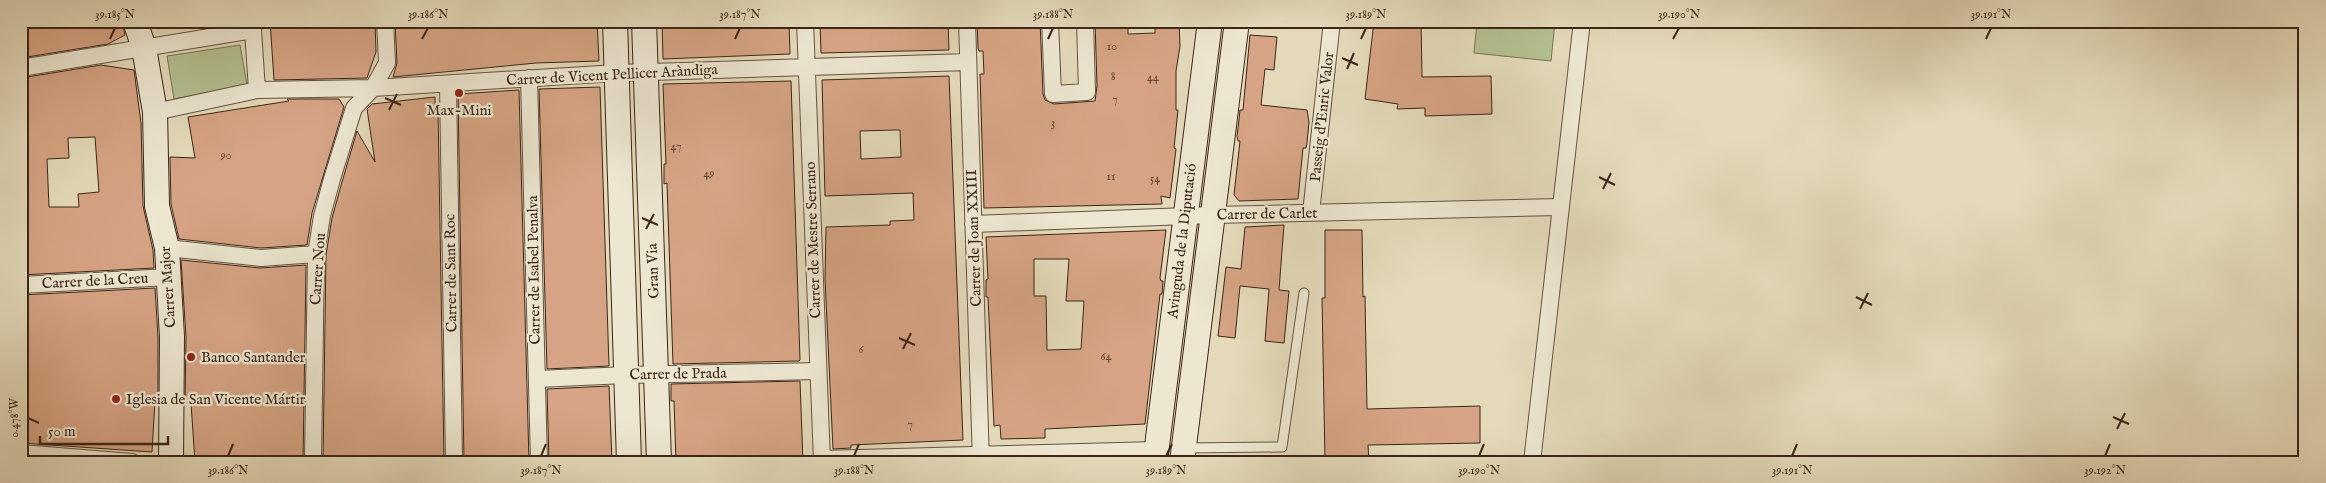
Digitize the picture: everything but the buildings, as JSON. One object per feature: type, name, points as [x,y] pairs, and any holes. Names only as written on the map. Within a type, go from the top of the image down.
[{"type":"street","name":"Carrer Major","points":[[135,21],[144,48],[155,112],[157,206],[167,248],[172,337],[171,462]]},
{"type":"street","name":"Carrer Nou","points":[[313,462],[316,254],[322,216],[354,108],[373,88],[387,63],[385,21]]},
{"type":"street","name":"Gran Via","points":[[615,21],[629,462]]},
{"type":"street","name":"Gran Via","points":[[644,21],[659,462]]},
{"type":"street","name":"Carrer de Mestre Serrano","points":[[805,21],[822,460]]},
{"type":"street","name":"Carrer de Joan XXIII","points":[[967,21],[981,458]]},
{"type":"street","points":[[1050,21],[1053,94],[1087,92],[1085,21]]},
{"type":"street","name":"Avinguda de la Diputació","points":[[1156,456],[1210,21]]},
{"type":"street","name":"Avinguda de la Diputació","points":[[1183,455],[1237,21]]},
{"type":"street","name":"Passeig d'Enric Valor","points":[[1311,213],[1332,21]]},
{"type":"street","points":[[1532,462],[1582,21]]},
{"type":"street","points":[[21,68],[144,48],[253,26],[257,90]]},
{"type":"street","name":"Carrer de Vicent Pellicer Aràndiga","points":[[155,112],[257,90],[373,88],[617,73],[968,62]]},
{"type":"street","name":"Carrer de Isabel Penalva","points":[[529,78],[539,462]]},
{"type":"street","name":"Carrer de Sant Roc","points":[[448,84],[454,462]]},
{"type":"street","name":"Carrer de Carlet","points":[[973,224],[1213,215],[1561,207]]},
{"type":"street","points":[[167,248],[261,258],[316,254]]},
{"type":"street","name":"Carrer de la Creu","points":[[21,285],[169,277]]},
{"type":"street","name":"Carrer de Prada","points":[[537,379],[656,374],[818,371]]},
{"type":"street","points":[[21,453],[132,462]]},
{"type":"street","points":[[822,460],[1156,456]]},
{"type":"lane","points":[[1183,455],[1282,447],[1304,293]]},
{"type":"green space","points":[[1477,21],[1555,21],[1551,61],[1474,53]]},
{"type":"green space","points":[[240,45],[247,85],[174,99],[167,56]]},
{"type":"place","name":"Max-Mini","points":[[459,93]]},
{"type":"place","name":"Banco Santander","points":[[191,357]]},
{"type":"place","name":"Iglesia de San Vicente Mártir","points":[[116,399]]}]
